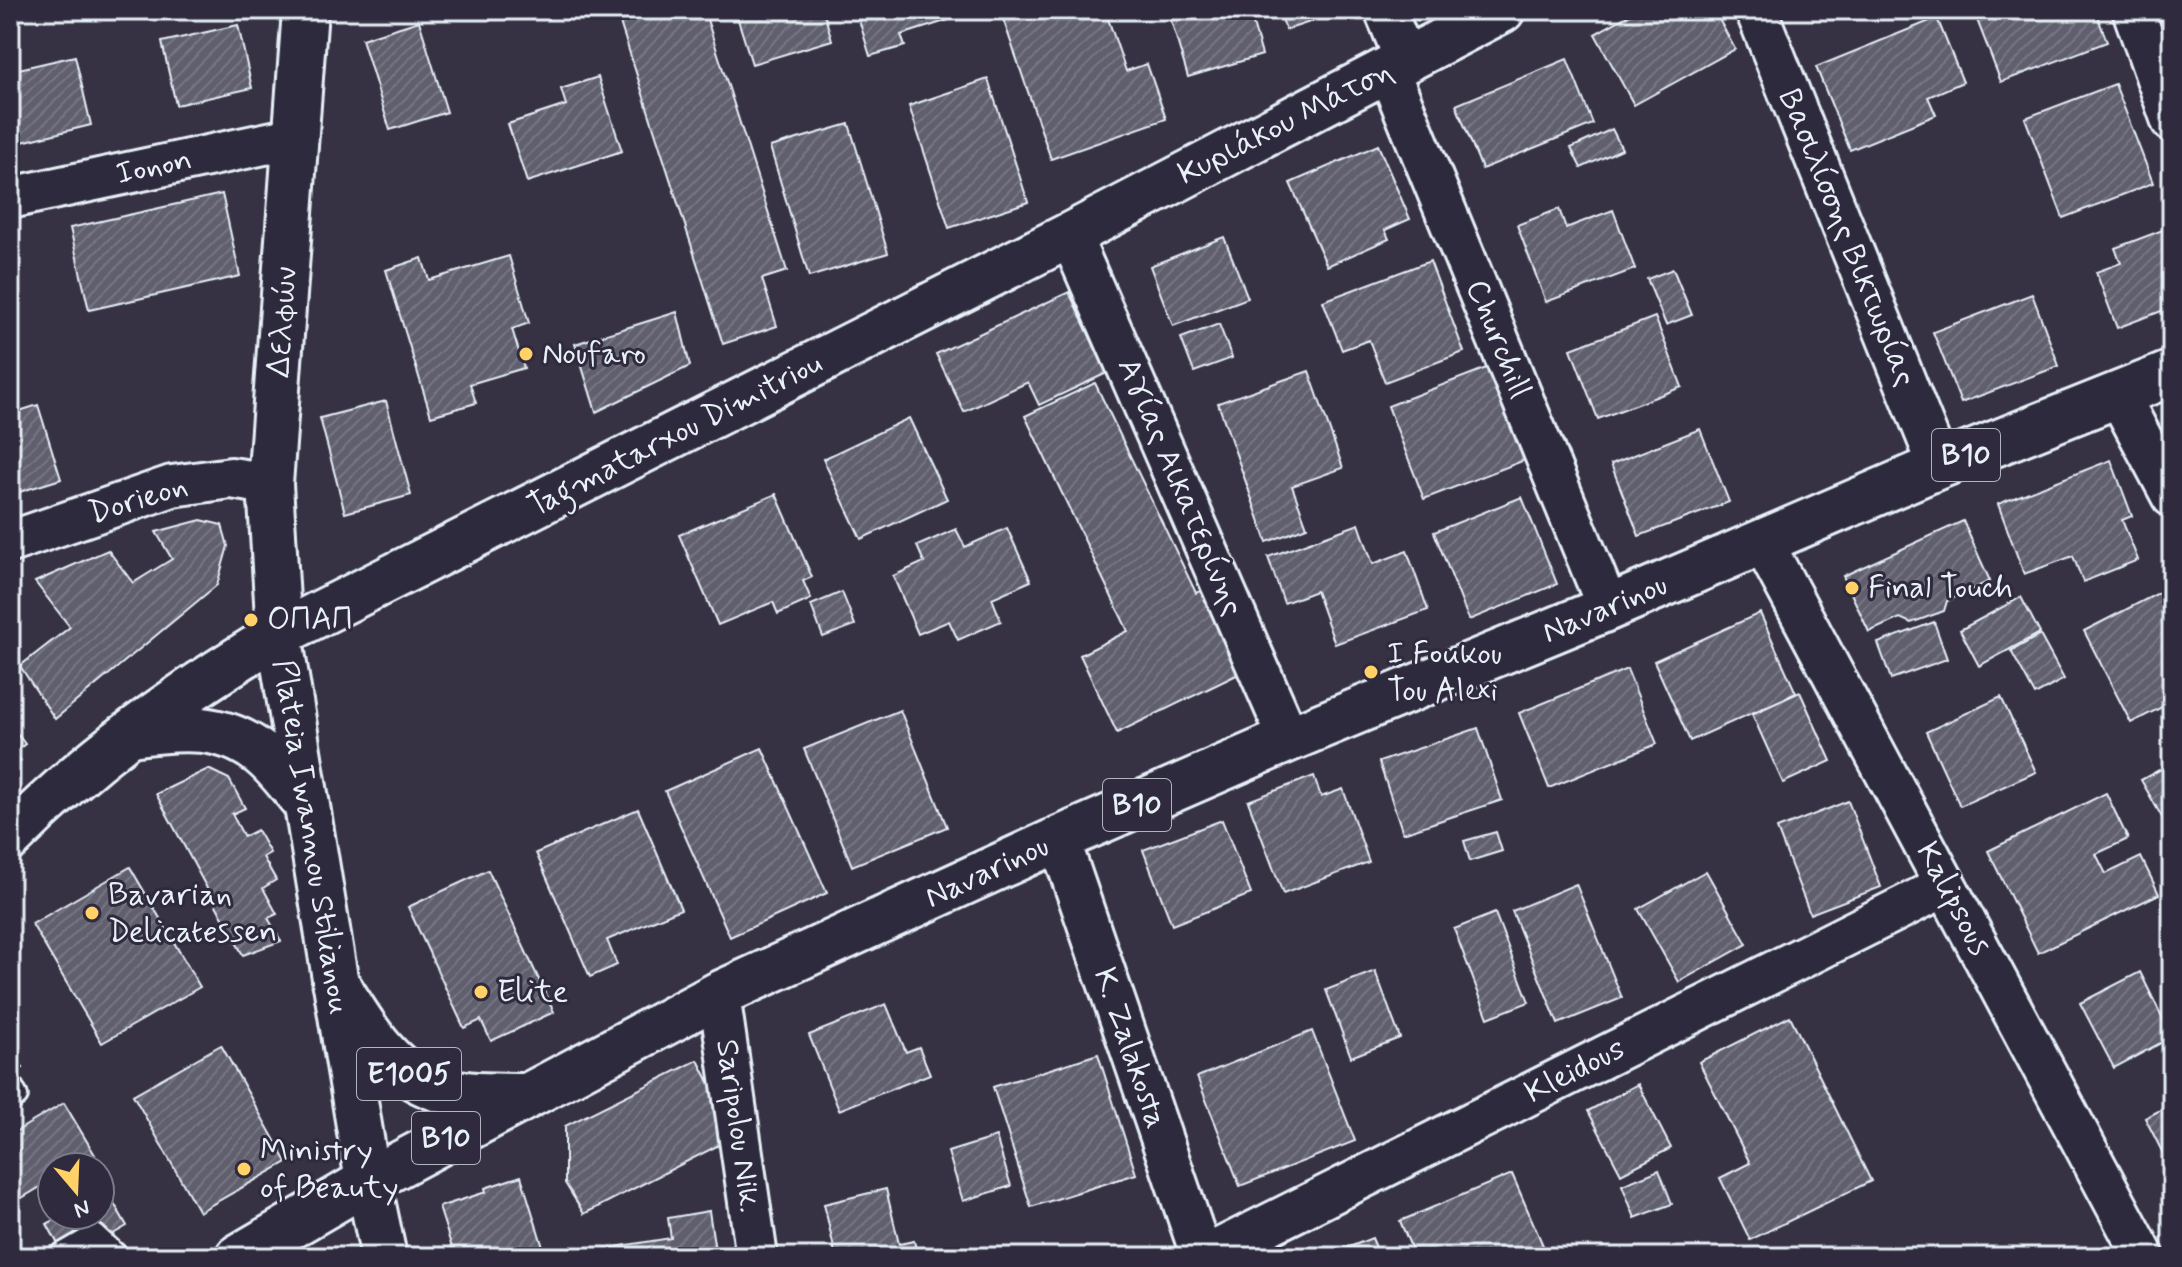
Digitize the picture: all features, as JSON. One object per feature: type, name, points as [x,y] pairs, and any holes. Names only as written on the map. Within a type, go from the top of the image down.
[{"type":"main road","name":"Δελφών","points":[[279,634],[270,484],[305,10]]},
{"type":"main road","name":"Κυριάκου Μάτση","points":[[1070,235],[1502,10]]},
{"type":"main road","name":"Tagmatarxou Dimitriou","points":[[10,838],[49,799],[124,735],[208,677],[279,634],[1070,235]]},
{"type":"main road","name":"B10","points":[[1762,541],[2172,373]]},
{"type":"main road","name":"Navarinou","points":[[238,1257],[368,1181],[719,994],[1059,839],[1289,739],[1762,541]]},
{"type":"main road","name":"Plateia Iwannou Stilianou","points":[[279,634],[368,1181],[384,1257]]},
{"type":"main road","points":[[124,735],[178,727],[206,729],[227,735],[267,759],[304,801]]},
{"type":"main road","name":"E1005","points":[[335,981],[374,1042],[397,1065],[415,1077],[436,1088],[470,1094],[525,1096]]},
{"type":"street","name":"Churchill","points":[[1385,10],[1397,65],[1608,608]]},
{"type":"street","name":"Βασιλίσσης Βικτωρίας","points":[[1756,10],[1939,466]]},
{"type":"street","points":[[2133,10],[2172,121]]},
{"type":"street","name":"Ionon","points":[[10,198],[297,137]]},
{"type":"street","name":"Αγίας Αικατερίνης","points":[[1070,235],[1289,739]]},
{"type":"street","points":[[2118,394],[2172,496]]},
{"type":"street","name":"Dorieon","points":[[10,542],[172,486],[231,478],[270,484]]},
{"type":"street","name":"Kalipsous","points":[[1762,541],[2144,1257]]},
{"type":"street","name":"K. Zalakosta","points":[[1059,839],[1203,1257]]},
{"type":"street","name":"Kleidous","points":[[1203,1257],[1945,886]]},
{"type":"street","name":"Saripolou Nik.","points":[[719,994],[757,1257]]},
{"type":"lane","points":[[10,1083],[17,1096],[10,1101]]},
{"type":"lane","points":[[57,1257],[95,1235],[119,1257]]},
{"type":"building","points":[[616,10],[704,10],[787,271],[762,279],[777,326],[723,344]]},
{"type":"building","points":[[735,10],[823,10],[832,40],[752,64]]},
{"type":"building","points":[[856,10],[974,12],[901,35],[905,46],[870,56]]},
{"type":"building","points":[[1000,10],[1105,10],[1126,71],[1147,64],[1166,119],[1051,159]]},
{"type":"building","points":[[1168,10],[1249,10],[1262,55],[1188,77]]},
{"type":"building","points":[[1279,10],[1346,10],[1286,30]]},
{"type":"building","points":[[1638,10],[1714,10],[1735,49],[1634,105],[1595,34]]},
{"type":"building","points":[[1994,10],[2095,10],[2107,42],[2001,82],[1976,17]]},
{"type":"building","points":[[1937,18],[1963,82],[1928,97],[1936,115],[1850,150],[1816,67]]},
{"type":"building","points":[[419,21],[447,112],[390,130],[362,39]]},
{"type":"building","points":[[238,25],[252,88],[176,105],[162,42]]},
{"type":"building","points":[[75,56],[91,125],[10,145],[10,71]]},
{"type":"building","points":[[1567,59],[1593,124],[1482,169],[1456,105]]},
{"type":"building","points":[[598,77],[622,151],[527,182],[508,124],[566,105],[561,89]]},
{"type":"building","points":[[988,79],[1028,202],[949,228],[909,106]]},
{"type":"building","points":[[2115,84],[2153,183],[2063,218],[2025,118]]},
{"type":"building","points":[[849,124],[888,253],[809,277],[770,147]]},
{"type":"building","points":[[1612,129],[1622,149],[1581,168],[1571,148]]},
{"type":"building","points":[[1378,145],[1410,219],[1385,230],[1389,239],[1327,266],[1290,183]]},
{"type":"building","points":[[222,194],[240,276],[89,310],[70,228]]},
{"type":"building","points":[[1559,209],[1566,228],[1613,210],[1635,269],[1546,302],[1517,225]]},
{"type":"building","points":[[2168,228],[2172,238],[2172,307],[2117,328],[2096,272],[2121,263],[2115,248]]},
{"type":"building","points":[[1224,237],[1248,298],[1173,326],[1150,266]]},
{"type":"building","points":[[509,256],[529,323],[512,329],[524,368],[470,384],[476,403],[431,416],[386,270],[422,258],[429,280]]},
{"type":"building","points":[[1430,261],[1464,352],[1385,382],[1369,340],[1342,350],[1323,301]]},
{"type":"building","points":[[1673,269],[1692,315],[1666,325],[1647,279]]},
{"type":"building","points":[[1069,292],[1107,373],[1039,405],[1028,382],[964,412],[936,354]]},
{"type":"building","points":[[2032,294],[2059,366],[1961,403],[1933,332]]},
{"type":"building","points":[[677,312],[690,366],[596,412],[575,344]]},
{"type":"building","points":[[1655,317],[1682,387],[1598,419],[1571,349]]},
{"type":"building","points":[[1219,324],[1232,358],[1194,372],[1181,338]]},
{"type":"building","points":[[1489,367],[1525,460],[1424,499],[1388,406]]},
{"type":"building","points":[[1309,371],[1343,468],[1292,486],[1307,527],[1267,542],[1218,403]]},
{"type":"building","points":[[1095,383],[1196,593],[1209,587],[1249,669],[1117,733],[1080,655],[1128,631],[1025,416]]},
{"type":"building","points":[[386,401],[411,495],[345,513],[320,418]]},
{"type":"building","points":[[38,405],[61,479],[10,495],[10,414]]},
{"type":"building","points":[[909,418],[947,499],[861,539],[823,459]]},
{"type":"building","points":[[1700,429],[1729,502],[1639,536],[1611,464]]},
{"type":"building","points":[[2111,460],[2132,516],[2122,520],[2138,560],[2083,582],[2073,556],[2024,574],[1998,504]]},
{"type":"building","points":[[776,494],[812,577],[803,581],[811,599],[778,614],[773,602],[718,625],[679,535]]},
{"type":"building","points":[[1522,497],[1557,584],[1469,620],[1434,532]]},
{"type":"building","points":[[201,520],[222,525],[228,546],[217,585],[55,719],[20,666],[70,627],[35,582],[108,550],[133,583],[172,559],[156,532]]},
{"type":"building","points":[[1963,521],[1990,581],[1947,601],[1944,611],[1911,623],[1900,618],[1869,632],[1843,576]]},
{"type":"building","points":[[1359,524],[1373,564],[1407,551],[1428,610],[1335,644],[1316,591],[1284,603],[1268,557]]},
{"type":"building","points":[[1007,528],[1031,581],[992,598],[1001,621],[958,640],[949,621],[918,634],[893,576],[924,562],[917,546],[956,529],[965,547]]},
{"type":"building","points":[[2170,587],[2172,702],[2131,723],[2084,631]]},
{"type":"building","points":[[842,592],[855,625],[823,637],[811,605]]},
{"type":"building","points":[[2021,597],[2040,633],[1979,666],[1960,630]]},
{"type":"building","points":[[1760,613],[1796,693],[1690,741],[1654,661]]},
{"type":"building","points":[[1934,622],[1947,659],[1891,679],[1878,643]]},
{"type":"building","points":[[2040,635],[2064,679],[2035,695],[2011,651]]},
{"type":"building","points":[[1627,669],[1657,744],[1549,788],[1519,713]]},
{"type":"building","points":[[1800,692],[1831,761],[1783,783],[1752,714]]},
{"type":"building","points":[[2001,697],[2036,772],[1960,806],[1926,732]]},
{"type":"building","points":[[900,710],[947,827],[852,866],[804,749]]},
{"type":"building","points":[[10,724],[25,744],[15,752],[21,761],[10,770]]},
{"type":"building","points":[[1478,728],[1502,800],[1403,833],[1379,762]]},
{"type":"building","points":[[762,748],[827,893],[730,937],[665,791]]},
{"type":"building","points":[[2172,763],[2172,835],[2141,780]]},
{"type":"building","points":[[208,769],[229,779],[245,808],[232,814],[244,837],[257,830],[270,853],[263,857],[276,880],[263,888],[277,914],[268,918],[281,941],[243,955],[156,794]]},
{"type":"building","points":[[1314,776],[1321,797],[1343,789],[1369,862],[1283,894],[1248,801]]},
{"type":"building","points":[[2106,793],[2128,839],[2096,854],[2106,874],[2141,857],[2159,894],[2038,953],[1988,851]]},
{"type":"building","points":[[1848,801],[1881,887],[1810,914],[1777,829]]},
{"type":"building","points":[[638,809],[681,909],[607,940],[617,965],[590,977],[536,853]]},
{"type":"building","points":[[1222,820],[1251,894],[1172,925],[1143,850]]},
{"type":"building","points":[[1496,832],[1502,851],[1470,861],[1464,841]]},
{"type":"building","points":[[130,867],[200,987],[102,1043],[32,924]]},
{"type":"building","points":[[488,870],[554,1012],[491,1041],[481,1020],[464,1028],[408,907]]},
{"type":"building","points":[[1706,871],[1747,944],[1679,982],[1638,909]]},
{"type":"building","points":[[1576,884],[1622,998],[1558,1024],[1512,911]]},
{"type":"building","points":[[1495,913],[1529,1002],[1488,1018],[1454,929]]},
{"type":"building","points":[[1375,971],[1400,1038],[1351,1057],[1326,990]]},
{"type":"building","points":[[2140,972],[2172,1037],[2114,1068],[2080,1003]]},
{"type":"building","points":[[886,1004],[906,1052],[919,1047],[930,1074],[839,1110],[809,1035]]},
{"type":"building","points":[[1790,1016],[1871,1181],[1750,1240],[1720,1178],[1750,1163],[1699,1062]]},
{"type":"building","points":[[1312,1031],[1355,1141],[1240,1186],[1197,1077]]},
{"type":"building","points":[[10,1045],[23,1068],[10,1075]]},
{"type":"building","points":[[221,1045],[287,1162],[199,1212],[133,1095]]},
{"type":"building","points":[[1098,1054],[1136,1174],[1031,1207],[993,1087]]},
{"type":"building","points":[[698,1060],[721,1106],[725,1142],[584,1214],[565,1183],[565,1126]]},
{"type":"building","points":[[1638,1084],[1671,1148],[1621,1174],[1588,1111]]},
{"type":"building","points":[[64,1103],[93,1151],[36,1151],[36,1190],[10,1205],[10,1135]]},
{"type":"building","points":[[2172,1104],[2172,1171],[2145,1118]]},
{"type":"building","points":[[996,1137],[1011,1186],[963,1201],[948,1152]]},
{"type":"building","points":[[1659,1170],[1672,1204],[1635,1218],[1622,1185]]},
{"type":"building","points":[[1512,1174],[1548,1257],[1415,1257],[1400,1221]]},
{"type":"building","points":[[521,1176],[546,1257],[455,1257],[439,1207],[486,1192],[485,1188]]},
{"type":"building","points":[[886,1189],[899,1244],[914,1241],[918,1257],[836,1257],[824,1204]]},
{"type":"building","points":[[116,1207],[127,1226],[73,1257],[65,1257],[51,1231],[116,1231]]},
{"type":"building","points":[[709,1211],[716,1257],[584,1257],[583,1252],[671,1238],[668,1218]]},
{"type":"building","points":[[1372,1238],[1380,1257],[1324,1257]]},
{"type":"place","name":"Noufaro","points":[[526,354]]},
{"type":"place","name":"Final Touch","points":[[1852,588]]},
{"type":"place","name":"ΟΠΑΠ","points":[[251,620]]},
{"type":"place","name":"I Foukou Tou Alexi","points":[[1371,672]]},
{"type":"place","name":"Bavarian Delicatessen","points":[[92,913]]},
{"type":"place","name":"Elite","points":[[481,992]]},
{"type":"place","name":"Ministry of Beauty","points":[[244,1169]]}]
